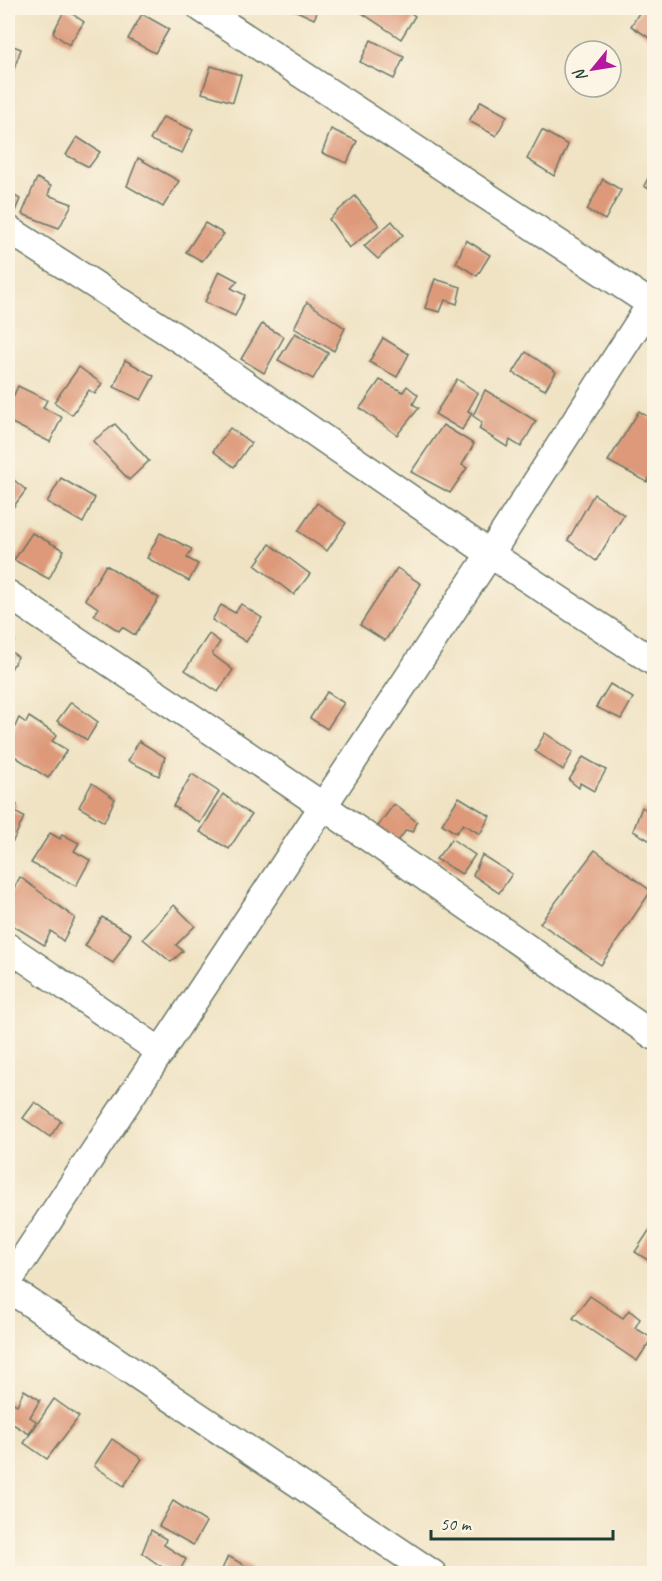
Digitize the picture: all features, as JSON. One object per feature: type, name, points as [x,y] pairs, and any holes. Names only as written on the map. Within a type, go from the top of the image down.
[{"type":"street","points":[[8,1282],[654,303],[201,8]]},
{"type":"street","points":[[8,229],[193,348],[490,554],[654,662]]},
{"type":"street","points":[[8,594],[322,806],[654,1036]]},
{"type":"street","points":[[8,947],[161,1052]]},
{"type":"street","points":[[8,1288],[433,1574]]},
{"type":"building","points":[[290,8],[319,8],[314,19]]},
{"type":"building","points":[[366,8],[403,8],[415,16],[401,39],[362,13]]},
{"type":"building","points":[[642,8],[654,9],[654,41],[631,26]]},
{"type":"building","points":[[65,9],[84,22],[69,45],[53,33]]},
{"type":"building","points":[[142,14],[169,29],[155,53],[128,39]]},
{"type":"building","points":[[371,40],[404,57],[394,79],[360,62]]},
{"type":"building","points":[[8,44],[21,49],[13,72],[8,70]]},
{"type":"building","points":[[211,66],[241,75],[233,102],[202,93]]},
{"type":"building","points":[[481,101],[507,116],[496,136],[469,121]]},
{"type":"building","points":[[163,117],[193,130],[182,153],[150,140]]},
{"type":"building","points":[[331,129],[357,141],[347,163],[322,153]]},
{"type":"building","points":[[542,130],[568,145],[554,176],[527,159]]},
{"type":"building","points":[[77,137],[100,152],[89,167],[66,155]]},
{"type":"building","points":[[138,158],[179,181],[163,207],[127,186]]},
{"type":"building","points":[[654,167],[654,192],[644,186]]},
{"type":"building","points":[[37,178],[51,186],[48,195],[72,204],[59,228],[22,214]]},
{"type":"building","points":[[603,179],[621,190],[605,220],[587,210]]},
{"type":"building","points":[[8,192],[20,199],[13,216],[8,212]]},
{"type":"building","points":[[355,196],[379,225],[349,248],[329,219]]},
{"type":"building","points":[[392,221],[403,235],[378,259],[364,246]]},
{"type":"building","points":[[205,223],[224,234],[202,261],[186,252]]},
{"type":"building","points":[[466,240],[490,255],[477,276],[456,263]]},
{"type":"building","points":[[219,271],[238,281],[231,288],[245,295],[235,316],[205,302]]},
{"type":"building","points":[[435,279],[461,287],[457,304],[445,300],[440,312],[425,308]]},
{"type":"building","points":[[307,302],[345,328],[334,351],[294,328]]},
{"type":"building","points":[[262,324],[284,337],[264,373],[241,359]]},
{"type":"building","points":[[295,333],[328,353],[313,379],[278,360]]},
{"type":"building","points":[[383,338],[409,354],[397,377],[369,362]]},
{"type":"building","points":[[526,352],[556,372],[545,390],[513,373]]},
{"type":"building","points":[[125,360],[154,376],[141,400],[114,387]]},
{"type":"building","points":[[79,367],[102,384],[95,394],[89,390],[72,415],[54,402]]},
{"type":"building","points":[[457,379],[478,393],[468,411],[472,413],[462,430],[435,414]]},
{"type":"building","points":[[380,380],[403,392],[407,386],[418,395],[413,404],[419,408],[397,435],[360,408]]},
{"type":"building","points":[[18,386],[47,400],[43,408],[62,417],[50,442],[8,421],[8,408]]},
{"type":"building","points":[[485,390],[536,421],[521,447],[510,440],[507,447],[479,429],[482,422],[473,416]]},
{"type":"building","points":[[639,411],[654,421],[654,470],[647,482],[608,461]]},
{"type":"building","points":[[115,424],[149,461],[129,480],[93,441]]},
{"type":"building","points":[[443,425],[474,444],[462,465],[467,468],[450,493],[411,472]]},
{"type":"building","points":[[230,428],[251,443],[234,467],[213,451]]},
{"type":"building","points":[[8,475],[26,490],[8,514]]},
{"type":"building","points":[[61,478],[95,498],[83,523],[47,502]]},
{"type":"building","points":[[594,494],[624,515],[596,561],[568,540]]},
{"type":"building","points":[[317,503],[346,523],[327,551],[298,531]]},
{"type":"building","points":[[32,533],[64,550],[49,579],[14,560]]},
{"type":"building","points":[[160,533],[192,549],[187,558],[198,564],[189,581],[147,558]]},
{"type":"building","points":[[270,544],[310,574],[294,595],[255,565]]},
{"type":"building","points":[[106,565],[159,598],[135,635],[122,627],[119,631],[94,615],[98,608],[85,599]]},
{"type":"building","points":[[397,568],[421,584],[385,641],[360,625]]},
{"type":"building","points":[[241,604],[262,618],[246,642],[212,620],[221,605],[235,613]]},
{"type":"building","points":[[209,634],[220,642],[212,654],[233,670],[218,692],[185,670]]},
{"type":"building","points":[[8,636],[15,641],[9,650],[18,657],[8,674]]},
{"type":"building","points":[[610,684],[633,698],[621,719],[596,707]]},
{"type":"building","points":[[327,692],[344,703],[327,729],[310,718]]},
{"type":"building","points":[[71,702],[98,722],[87,740],[57,721]]},
{"type":"building","points":[[29,717],[57,735],[52,741],[67,750],[48,778],[8,752],[8,742],[19,718],[26,723]]},
{"type":"building","points":[[545,733],[573,752],[563,770],[535,751]]},
{"type":"building","points":[[139,741],[165,757],[159,776],[128,761]]},
{"type":"building","points":[[583,757],[606,770],[594,791],[580,783],[579,788],[569,780]]},
{"type":"building","points":[[192,774],[219,792],[200,823],[173,806]]},
{"type":"building","points":[[92,783],[115,799],[104,822],[79,807]]},
{"type":"building","points":[[223,794],[251,815],[229,849],[200,832]]},
{"type":"building","points":[[459,797],[490,816],[480,834],[463,824],[456,833],[442,824]]},
{"type":"building","points":[[8,799],[17,805],[13,811],[24,817],[13,841],[8,838]]},
{"type":"building","points":[[394,804],[417,822],[413,832],[406,830],[396,844],[375,830]]},
{"type":"building","points":[[642,807],[654,815],[654,843],[633,831]]},
{"type":"building","points":[[50,833],[60,839],[62,834],[79,843],[74,851],[90,860],[76,886],[31,863]]},
{"type":"building","points":[[452,839],[475,855],[462,874],[436,859]]},
{"type":"building","points":[[595,850],[651,891],[601,965],[540,923]]},
{"type":"building","points":[[482,855],[512,874],[499,893],[473,875]]},
{"type":"building","points":[[20,877],[75,918],[63,941],[51,931],[44,945],[9,923],[13,915],[8,911],[8,899]]},
{"type":"building","points":[[174,905],[195,926],[176,945],[183,951],[171,962],[143,939]]},
{"type":"building","points":[[102,917],[131,934],[113,963],[85,946]]},
{"type":"building","points":[[35,1102],[61,1121],[50,1137],[23,1118]]},
{"type":"building","points":[[654,1223],[654,1264],[635,1252]]},
{"type":"building","points":[[590,1296],[623,1318],[629,1310],[640,1319],[635,1328],[652,1338],[637,1361],[573,1318]]},
{"type":"building","points":[[24,1390],[40,1400],[30,1417],[36,1421],[29,1434],[8,1421],[8,1400],[17,1405]]},
{"type":"building","points":[[54,1399],[79,1417],[47,1459],[24,1443]]},
{"type":"building","points":[[112,1439],[142,1459],[124,1486],[94,1466]]},
{"type":"building","points":[[173,1501],[206,1522],[193,1545],[159,1526]]},
{"type":"building","points":[[151,1530],[166,1539],[164,1545],[186,1559],[178,1574],[172,1574],[142,1553]]},
{"type":"building","points":[[228,1556],[251,1569],[248,1574],[220,1574]]}]
